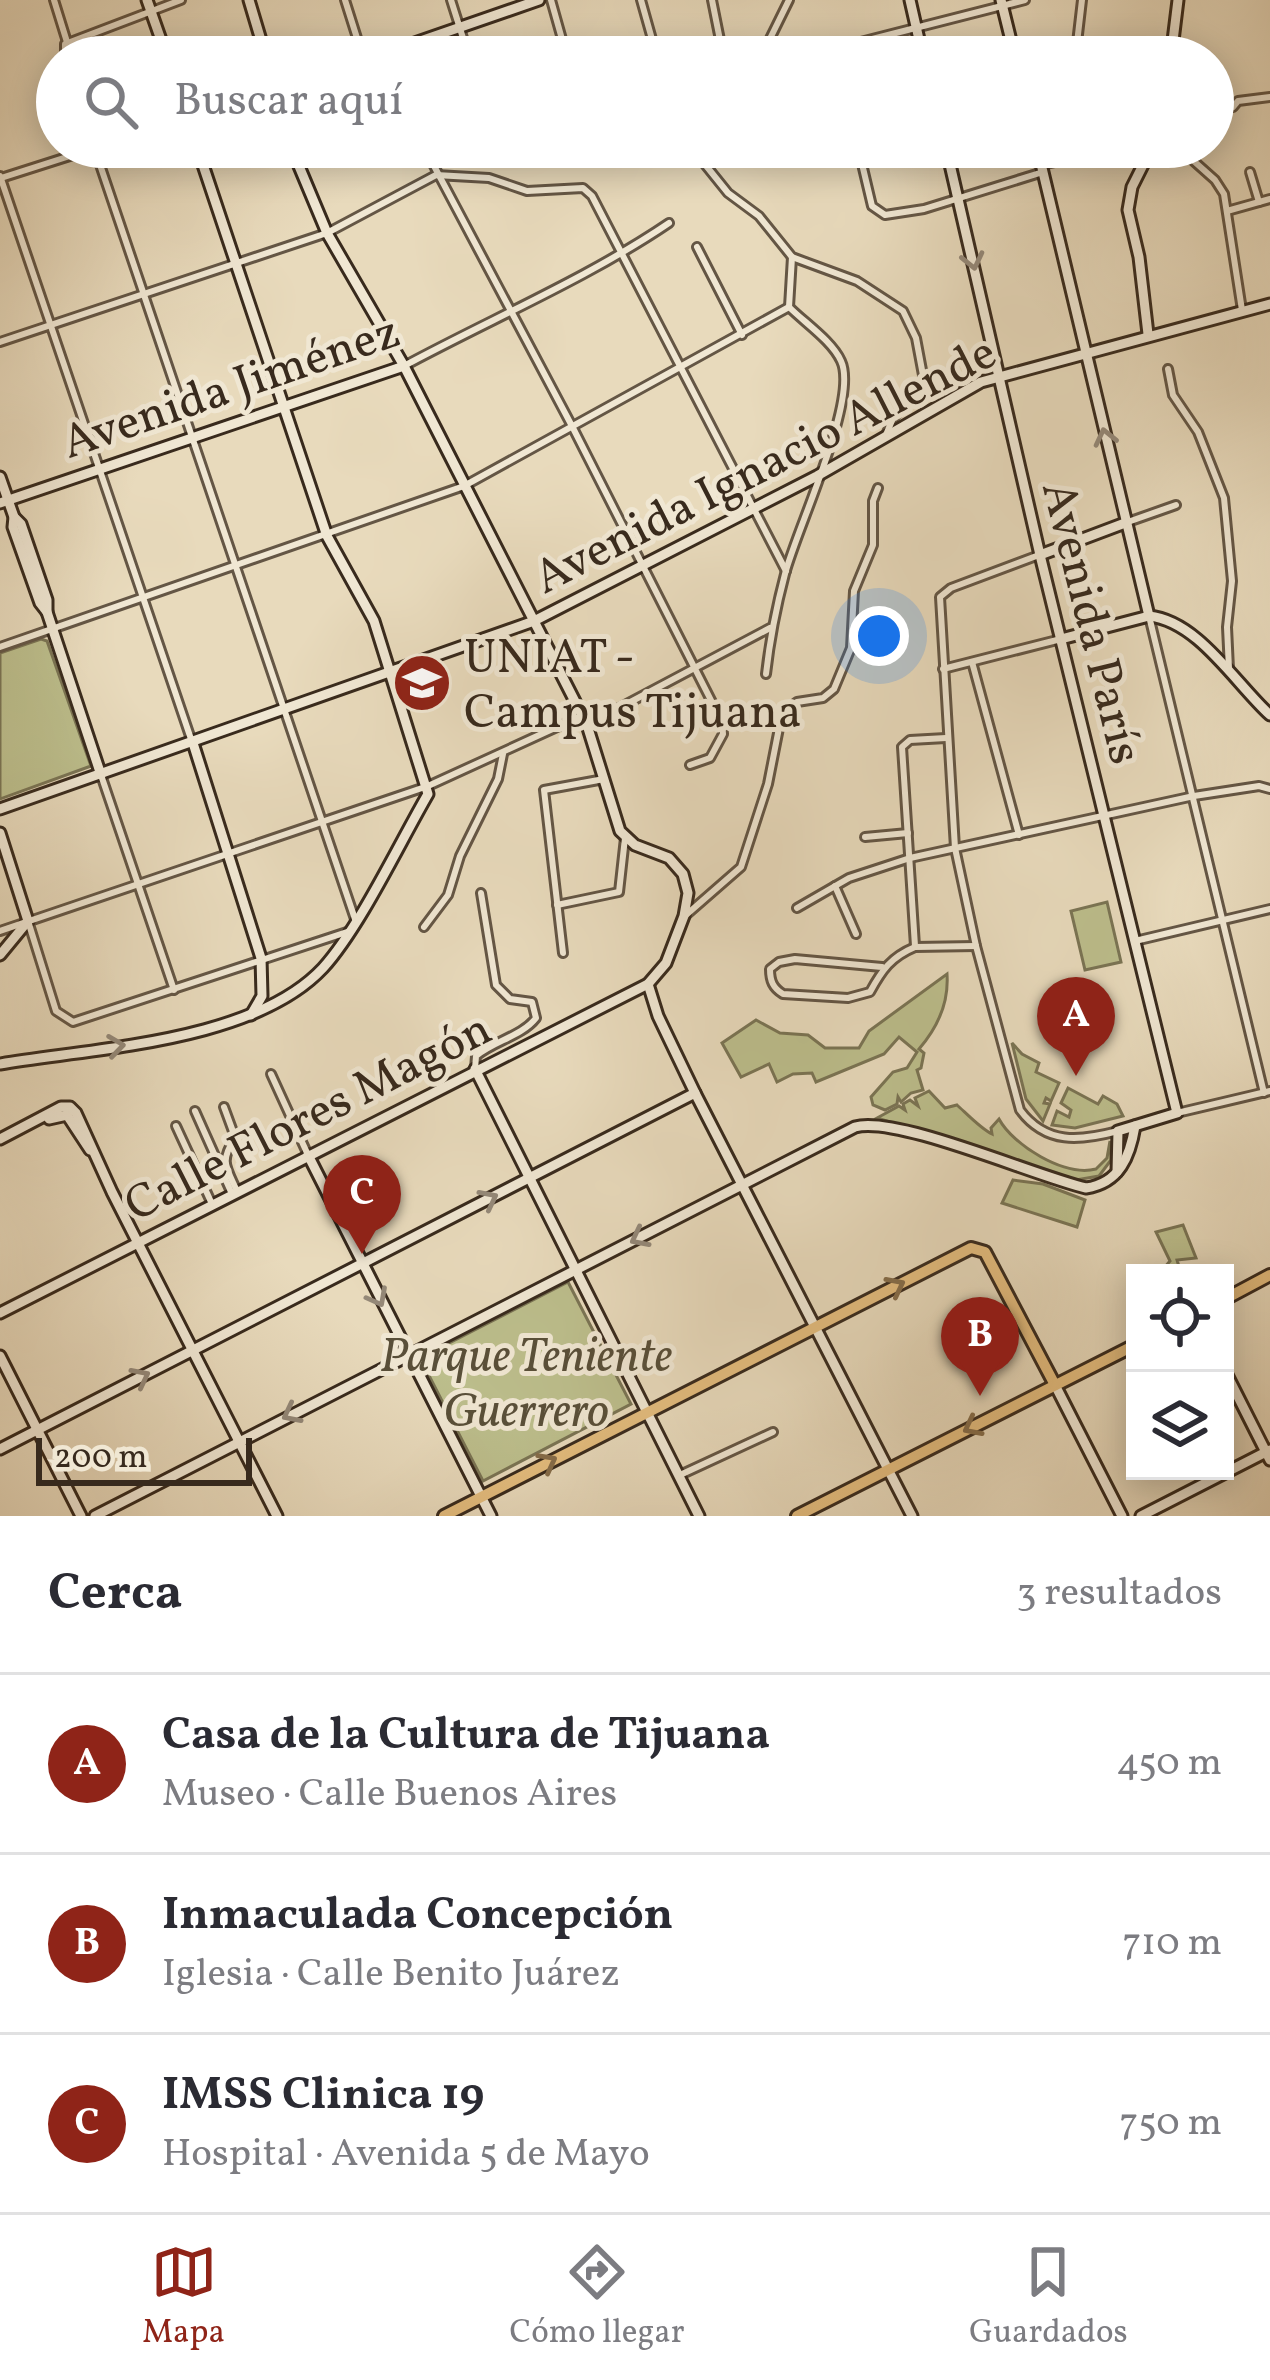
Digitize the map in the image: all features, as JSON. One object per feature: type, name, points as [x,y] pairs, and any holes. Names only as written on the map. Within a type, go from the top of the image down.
[{"type":"main road","points":[[444,1516],[971,1248],[982,1248],[1055,1385]]},
{"type":"main road","points":[[1234,1294],[1270,1275]]},
{"type":"main road","points":[[797,1516],[1126,1350]]},
{"type":"street","points":[[54,0],[63,36]]},
{"type":"street","points":[[84,36],[149,5],[181,0]]},
{"type":"street","points":[[248,0],[259,36]]},
{"type":"street","points":[[345,0],[356,36]]},
{"type":"street","points":[[451,0],[463,36]]},
{"type":"street","points":[[435,36],[539,0]]},
{"type":"street","points":[[551,0],[561,36]]},
{"type":"street","points":[[641,0],[651,36]]},
{"type":"street","points":[[712,0],[719,36]]},
{"type":"street","points":[[771,36],[789,0]]},
{"type":"street","points":[[910,0],[918,36]]},
{"type":"street","points":[[888,36],[1025,0]]},
{"type":"street","points":[[1078,36],[1082,0]]},
{"type":"street","points":[[1174,36],[1178,0]]},
{"type":"street","points":[[1002,3],[1010,36]]},
{"type":"street","points":[[149,5],[160,36]]},
{"type":"street","points":[[1234,106],[1238,101],[1270,97]]},
{"type":"street","points":[[36,166],[0,177],[193,743],[261,958],[262,996],[250,1015]]},
{"type":"street","points":[[102,168],[355,919]]},
{"type":"street","points":[[0,1064],[150,1041],[250,1015],[319,972],[428,794],[367,604],[327,536],[204,168]]},
{"type":"street","points":[[300,168],[327,233],[404,366],[585,720],[625,838],[619,892],[557,905]]},
{"type":"street","points":[[433,168],[573,428],[723,728],[710,758],[691,765]]},
{"type":"street","points":[[709,168],[728,193],[759,216],[792,257],[856,281],[903,311],[916,338],[925,386],[890,422],[884,438]]},
{"type":"street","points":[[864,168],[876,212],[885,214],[959,199],[1042,168],[1126,523],[1267,1092],[1118,1131],[1060,1139],[1028,1121],[1015,1100],[976,946],[955,848],[940,597],[951,588],[1126,523],[1177,505]]},
{"type":"street","name":"Avenida París","points":[[951,168],[1177,1113]]},
{"type":"street","points":[[1142,168],[1129,210],[1148,334]]},
{"type":"street","points":[[1201,168],[1220,185],[1242,310]]},
{"type":"street","points":[[1250,172],[1259,202]]},
{"type":"street","points":[[0,342],[327,233],[436,175],[489,178],[527,191],[589,190],[786,571]]},
{"type":"street","points":[[1227,211],[1270,199]]},
{"type":"street","name":"Avenida Jiménez","points":[[4,502],[404,366],[620,256],[669,223]]},
{"type":"street","points":[[698,247],[743,336]]},
{"type":"street","points":[[766,674],[770,628],[786,571],[837,427],[844,368],[838,355],[790,307],[792,257]]},
{"type":"street","name":"Avenida Ignacio Allende","points":[[0,808],[535,621],[817,476],[969,387],[1270,304]]},
{"type":"street","points":[[0,647],[464,486],[790,307]]},
{"type":"street","points":[[1168,369],[1173,394],[1198,432],[1224,499],[1232,581],[1229,676]]},
{"type":"street","points":[[0,477],[4,502],[21,524],[47,600],[47,612],[175,990]]},
{"type":"street","points":[[684,916],[741,867],[768,784],[780,723],[789,708],[823,698],[834,688],[850,648],[854,591],[872,545],[873,501],[878,488]]},
{"type":"street","points":[[943,669],[1149,616],[1163,617],[1193,634],[1270,716]]},
{"type":"street","points":[[0,931],[428,785],[585,720],[696,669],[770,628]]},
{"type":"street","points":[[972,662],[1019,835]]},
{"type":"street","points":[[915,947],[903,743],[946,738]]},
{"type":"street","points":[[424,927],[445,902],[460,856],[498,779],[503,754]]},
{"type":"street","points":[[563,953],[544,790],[604,779]]},
{"type":"street","points":[[797,908],[835,886],[910,858],[1194,796],[1259,786],[1270,789]]},
{"type":"street","points":[[865,837],[908,832]]},
{"type":"street","points":[[0,833],[56,1011],[65,1020],[82,1021],[346,932]]},
{"type":"street","points":[[625,838],[676,865],[686,883],[684,916],[666,963],[648,984],[658,1016],[912,1516]]},
{"type":"street","points":[[835,886],[856,934]]},
{"type":"street","points":[[482,892],[496,985],[510,999],[532,1002],[536,1018],[476,1056],[475,1069],[699,1516]]},
{"type":"street","points":[[1135,941],[1270,909]]},
{"type":"street","points":[[0,955],[28,921]]},
{"type":"street","points":[[882,967],[785,960],[770,969],[770,976],[783,994],[858,997],[870,992],[882,967],[915,947],[976,946]]},
{"type":"street","name":"Calle Flores Magón","points":[[0,1313],[648,984]]},
{"type":"street","points":[[271,1074],[360,1265],[491,1516]]},
{"type":"street","points":[[0,1449],[695,1094]]},
{"type":"street","points":[[0,1139],[61,1107],[70,1112],[278,1516]]},
{"type":"street","points":[[224,1107],[235,1137],[224,1161],[235,1192]]},
{"type":"street","points":[[195,1112],[235,1192]]},
{"type":"street","points":[[95,1516],[864,1124],[907,1131],[1086,1188],[1106,1182],[1117,1172],[1128,1157],[1136,1126]]},
{"type":"street","points":[[176,1126],[212,1204]]},
{"type":"street","points":[[1117,1172],[1118,1131]]},
{"type":"street","points":[[0,1356],[81,1516]]},
{"type":"street","points":[[1142,1516],[1269,1454],[1226,1372]]},
{"type":"street","points":[[1055,1385],[1122,1516]]},
{"type":"street","points":[[680,1475],[773,1432]]},
{"type":"green space","points":[[47,641],[91,766],[0,799],[0,653]]},
{"type":"green space","points":[[1107,902],[1121,962],[1085,970],[1071,911]]},
{"type":"green space","points":[[947,974],[941,1014],[919,1049],[924,1053],[917,1070],[923,1090],[901,1102],[898,1097],[897,1104],[885,1110],[873,1105],[871,1097],[893,1072],[907,1068],[917,1052],[899,1037],[884,1054],[816,1082],[812,1073],[793,1074],[777,1082],[769,1064],[741,1077],[722,1043],[756,1020],[780,1033],[808,1035],[825,1048],[859,1048],[869,1031]]},
{"type":"green space","points":[[1012,1043],[1039,1063],[1036,1072],[1059,1083],[1051,1101],[1046,1098],[1044,1103],[1050,1104],[1043,1121],[1026,1099]]},
{"type":"green space","points":[[1068,1088],[1098,1104],[1103,1096],[1117,1104],[1123,1116],[1075,1128],[1052,1125],[1057,1111],[1069,1117],[1071,1110],[1061,1103]]},
{"type":"green space","points":[[929,1091],[945,1108],[957,1105],[992,1134],[999,1119],[1027,1148],[1055,1164],[1096,1169],[1107,1158],[1110,1141],[1111,1160],[1099,1176],[1076,1180],[877,1118],[899,1106],[905,1110],[903,1104],[910,1100],[918,1106],[915,1098]]},
{"type":"green space","points":[[1013,1180],[1043,1184],[1085,1200],[1077,1227],[1002,1203]]},
{"type":"green space","points":[[1183,1225],[1196,1258],[1167,1264],[1156,1232]]},
{"type":"green space","name":"Parque Teniente Guerrero","points":[[568,1282],[631,1404],[483,1481],[420,1358]]},
{"type":"place","name":"UNIAT - Campus Tijuana","points":[[422,683]]},
{"type":"place","name":"Casa de la Cultura de Tijuana","points":[[1076,1076]]},
{"type":"place","name":"IMSS Clinica 19","points":[[362,1254]]},
{"type":"place","name":"Inmaculada Concepción","points":[[980,1396]]}]
